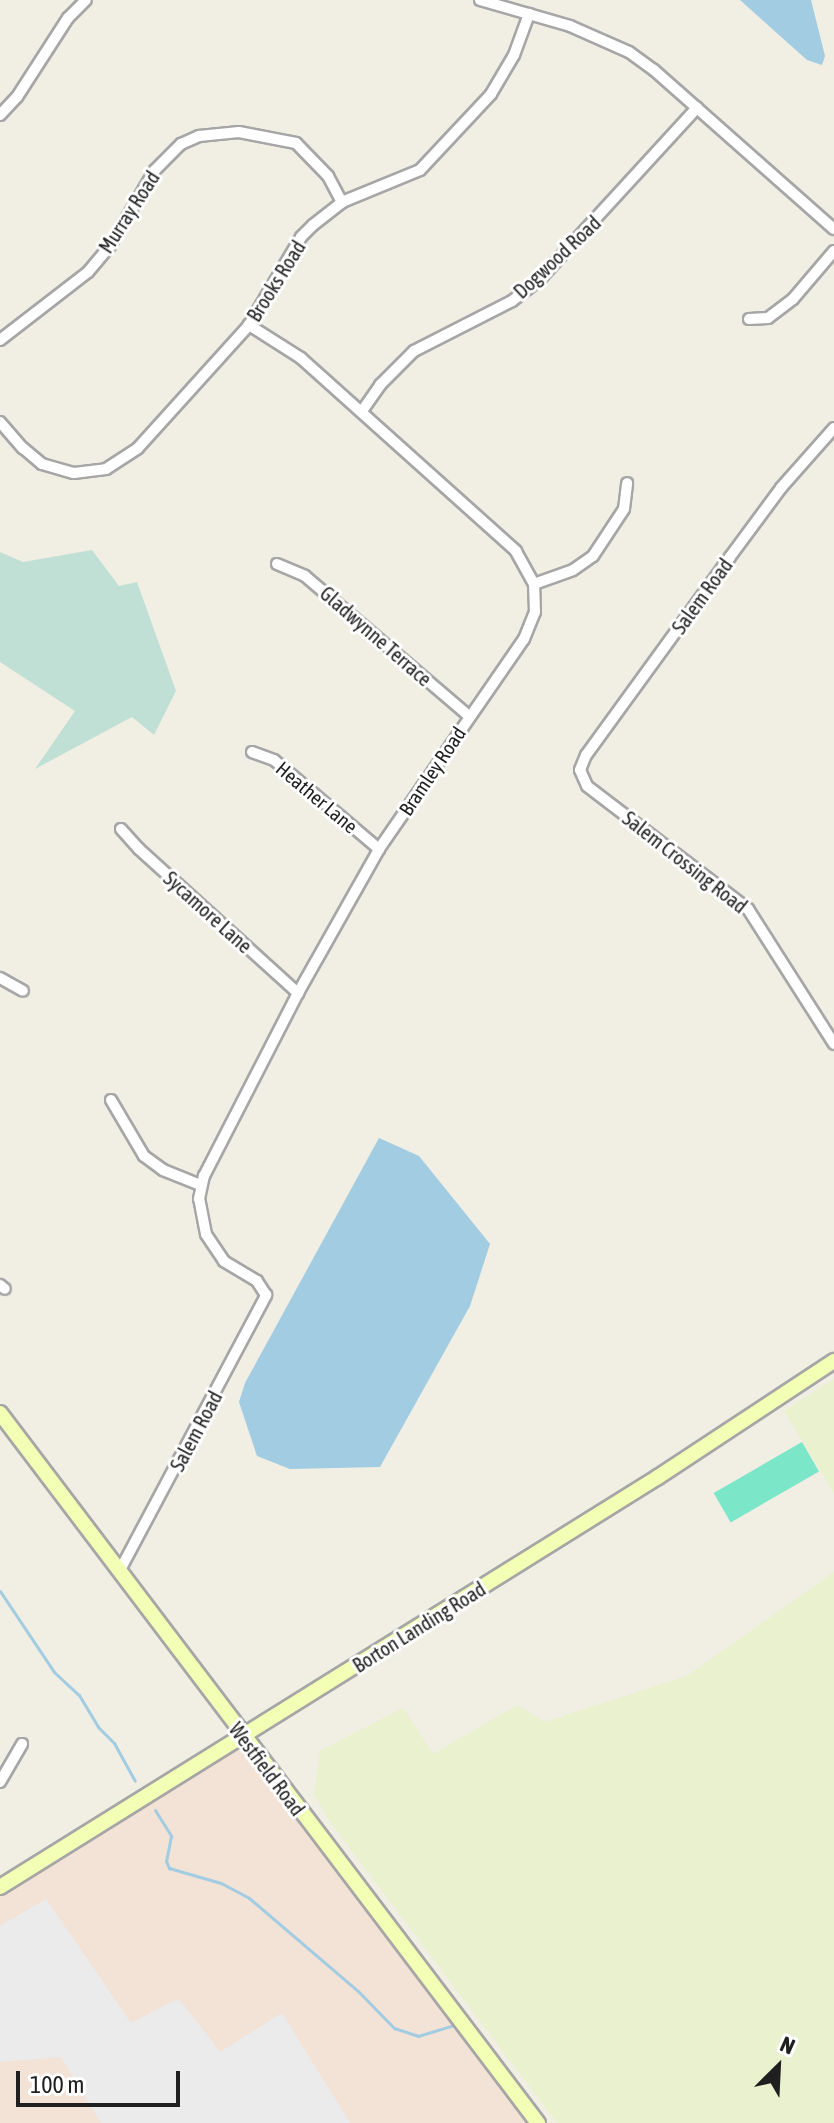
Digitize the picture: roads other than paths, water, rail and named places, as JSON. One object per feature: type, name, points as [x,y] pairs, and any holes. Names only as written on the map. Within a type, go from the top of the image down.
[{"type":"street","points":[[0,115],[17,97],[68,18],[86,0]]},
{"type":"street","points":[[480,0],[570,26],[629,52],[834,229]]},
{"type":"street","name":"Brooks Road","points":[[0,422],[23,448],[53,468],[74,473],[106,469],[138,448],[249,325],[301,237],[342,202],[420,170],[491,94],[514,55],[529,14]]},
{"type":"street","name":"Dogwood Road","points":[[362,411],[380,385],[414,351],[512,301],[541,278],[697,108]]},
{"type":"street","name":"Murray Road","points":[[0,340],[88,272],[110,246],[155,170],[181,144],[199,136],[239,132],[296,143],[328,176],[342,202]]},
{"type":"street","points":[[749,319],[768,318],[793,299],[834,251]]},
{"type":"street","points":[[249,325],[301,358],[362,411],[516,551],[534,584],[573,570],[593,556],[624,509],[627,483]]},
{"type":"street","name":"Salem Road","points":[[580,770],[586,755],[781,488],[834,428]]},
{"type":"street","name":"Gladwynne Terrace","points":[[277,564],[305,576],[469,716]]},
{"type":"street","name":"Bramley Road","points":[[200,1185],[298,993],[379,849],[524,639],[535,612],[534,584]]},
{"type":"street","name":"Heather Lane","points":[[252,752],[274,760],[379,849]]},
{"type":"street","name":"Salem Crossing Road","points":[[580,770],[587,786],[748,909],[834,1044]]},
{"type":"street","name":"Sycamore Lane","points":[[121,829],[139,849],[298,993]]},
{"type":"street","points":[[0,978],[23,991]]},
{"type":"street","points":[[111,1100],[144,1156],[163,1170],[200,1185]]},
{"type":"street","name":"Salem Road","points":[[119,1572],[264,1301],[264,1288],[224,1261],[211,1244],[200,1215],[200,1185]]},
{"type":"street","name":"Borton Landing Road","points":[[0,1887],[658,1477],[834,1361]]},
{"type":"street","name":"Westfield Road","points":[[0,1413],[243,1738],[538,2123]]},
{"type":"street","points":[[0,1782],[22,1744]]},
{"type":"waterway","points":[[0,1591],[54,1672],[79,1695],[98,1727],[114,1743],[135,1781]]},
{"type":"waterway","points":[[155,1810],[171,1836],[166,1861],[169,1868],[221,1883],[249,1898],[358,1991],[394,2028],[418,2036],[455,2025]]}]
